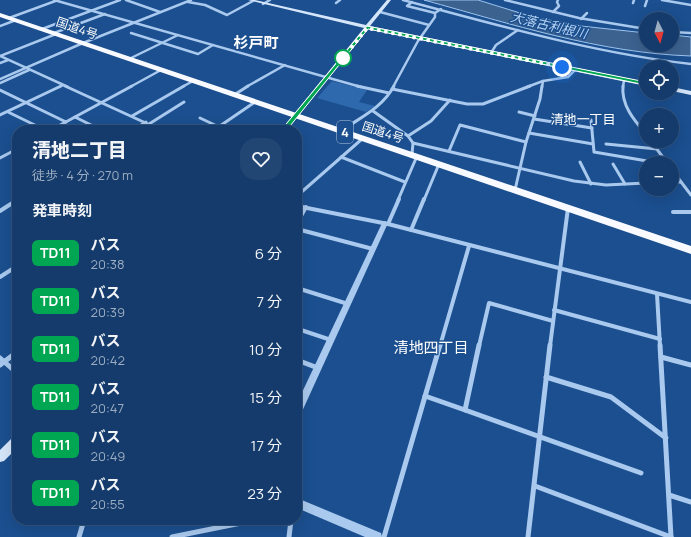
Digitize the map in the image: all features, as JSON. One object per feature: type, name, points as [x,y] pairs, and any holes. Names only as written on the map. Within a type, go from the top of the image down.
[{"type":"highway","name":"国道4号","points":[[0,15],[234,96],[414,155],[691,250]]},
{"type":"main road","points":[[289,125],[380,12],[388,0]]},
{"type":"main road","points":[[252,1],[367,28],[639,83]]},
{"type":"main road","points":[[679,90],[691,93]]},
{"type":"main road","points":[[0,457],[12,446]]},
{"type":"street","points":[[0,26],[12,19],[56,0],[364,88],[389,93]]},
{"type":"street","points":[[42,29],[120,0]]},
{"type":"street","points":[[126,0],[160,12]]},
{"type":"street","points":[[0,79],[82,43],[191,0]]},
{"type":"street","points":[[263,4],[270,0]]},
{"type":"street","points":[[336,2],[340,0]]},
{"type":"street","points":[[403,0],[562,42],[615,54],[691,64]]},
{"type":"street","points":[[505,0],[581,19],[639,28]]},
{"type":"street","points":[[553,12],[560,6],[557,2],[558,0]]},
{"type":"street","points":[[645,6],[647,0]]},
{"type":"street","points":[[662,0],[691,5]]},
{"type":"street","points":[[186,2],[205,5],[227,15],[252,1]]},
{"type":"street","points":[[667,8],[668,1]]},
{"type":"street","points":[[412,2],[407,6],[435,13]]},
{"type":"street","points":[[341,131],[365,114],[374,111],[389,93],[435,13],[441,9]]},
{"type":"street","points":[[380,12],[429,25]]},
{"type":"street","points":[[581,19],[587,13]]},
{"type":"street","points":[[0,56],[106,14]]},
{"type":"street","points":[[491,53],[496,45],[518,30]]},
{"type":"street","points":[[679,32],[691,33]]},
{"type":"street","points":[[131,33],[198,54],[213,45]]},
{"type":"street","points":[[129,59],[178,35]]},
{"type":"street","points":[[0,56],[152,125]]},
{"type":"street","points":[[0,64],[8,60]]},
{"type":"street","points":[[234,96],[254,82],[286,65]]},
{"type":"street","points":[[0,83],[29,70]]},
{"type":"street","points":[[60,125],[161,70]]},
{"type":"street","points":[[392,89],[467,104],[483,104],[543,81],[568,77],[574,70]]},
{"type":"street","points":[[624,80],[622,85],[624,102],[631,116],[639,126]]},
{"type":"street","points":[[132,116],[192,81]]},
{"type":"street","points":[[515,190],[526,142],[540,99],[543,81]]},
{"type":"street","points":[[0,115],[63,85]]},
{"type":"street","points":[[0,90],[66,122]]},
{"type":"street","points":[[408,136],[432,122],[450,100]]},
{"type":"street","points":[[144,125],[184,102]]},
{"type":"street","points":[[222,125],[254,102]]},
{"type":"street","points":[[302,402],[405,182],[414,155],[413,143],[408,136],[374,111]]},
{"type":"street","points":[[8,112],[35,125]]},
{"type":"street","points":[[519,112],[534,118],[592,128]]},
{"type":"street","points":[[75,117],[92,125]]},
{"type":"street","points":[[200,118],[215,125]]},
{"type":"street","points":[[591,120],[594,152],[639,160]]},
{"type":"street","points":[[449,151],[460,125],[526,142]]},
{"type":"street","points":[[529,133],[593,144]]},
{"type":"street","points":[[302,192],[362,139]]},
{"type":"street","points":[[413,143],[574,182],[591,184],[639,183]]},
{"type":"street","points":[[606,144],[657,149],[662,156]]},
{"type":"street","points":[[0,152],[6,155]]},
{"type":"street","points":[[0,158],[12,152]]},
{"type":"street","points":[[342,157],[405,182]]},
{"type":"street","points":[[580,162],[591,184]]},
{"type":"street","points":[[412,230],[439,164]]},
{"type":"street","points":[[613,164],[625,184]]},
{"type":"street","points":[[679,179],[691,195]]},
{"type":"street","points":[[0,211],[12,203]]},
{"type":"street","points":[[302,207],[386,223],[691,304]]},
{"type":"street","points":[[302,214],[306,207]]},
{"type":"street","points":[[528,537],[554,310],[568,208]]},
{"type":"street","points":[[673,212],[691,212]]},
{"type":"street","points":[[302,230],[373,249]]},
{"type":"street","points":[[384,537],[469,246]]},
{"type":"street","points":[[0,277],[12,269]]},
{"type":"street","points":[[302,290],[348,304]]},
{"type":"street","points":[[535,486],[671,537],[657,294]]},
{"type":"street","points":[[465,410],[489,303],[553,321]]},
{"type":"street","points":[[554,310],[660,339]]},
{"type":"street","points":[[302,330],[331,340]]},
{"type":"street","points":[[0,365],[12,356]]},
{"type":"street","points":[[661,357],[691,365]]},
{"type":"street","points":[[0,358],[12,369]]},
{"type":"street","points":[[302,362],[318,368]]},
{"type":"street","points":[[546,377],[611,398],[666,438]]},
{"type":"street","points":[[425,396],[539,438],[641,473]]},
{"type":"street","points":[[669,495],[691,502]]},
{"type":"street","points":[[302,505],[377,537]]},
{"type":"street","points":[[79,537],[83,525]]},
{"type":"street","points":[[172,537],[231,525]]},
{"type":"street","points":[[289,537],[290,525]]},
{"type":"shaded area","points":[[332,81],[367,90],[359,102],[375,106],[366,112],[317,98]]},
{"type":"water","name":"大落古利根川","points":[[424,0],[478,0],[533,17],[581,26],[639,32],[639,51],[589,43]]},
{"type":"water","points":[[679,36],[691,37],[691,56],[643,52],[679,52]]},
{"type":"bus line","name":"TD11","points":[[289,125],[367,28],[639,83]]},
{"type":"district","name":"杉戸町","points":[[256,42]]},
{"type":"district","name":"清地一丁目","points":[[583,119]]},
{"type":"district","name":"清地四丁目","points":[[431,347]]},
{"type":"route","points":[[343,58],[367,28],[562,67]]}]
